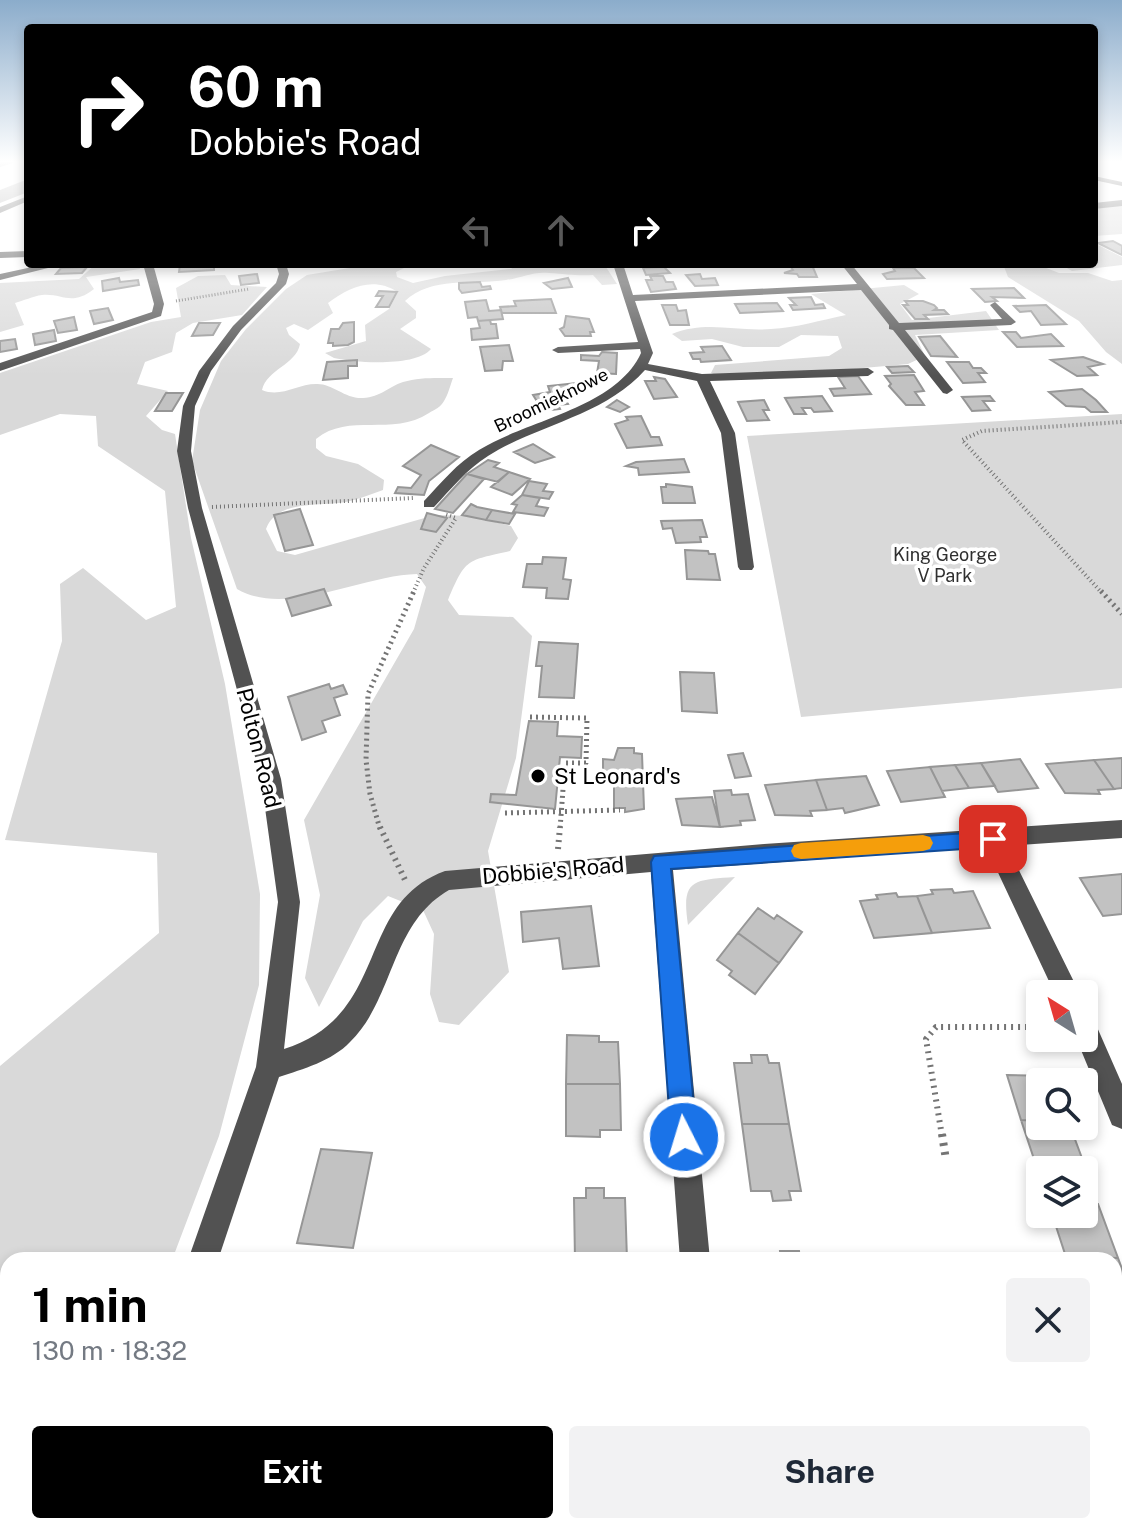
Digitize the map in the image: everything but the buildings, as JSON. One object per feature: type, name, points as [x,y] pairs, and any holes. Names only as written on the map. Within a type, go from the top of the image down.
[{"type":"street","points":[[0,255],[24,254]]},
{"type":"street","points":[[0,277],[41,268]]},
{"type":"street","points":[[0,367],[157,314],[159,304],[149,268]]},
{"type":"street","points":[[281,284],[282,268]]},
{"type":"street","points":[[619,268],[645,345],[647,358],[643,366],[702,378],[868,372]]},
{"type":"street","points":[[849,268],[893,327],[947,390]]},
{"type":"street","name":"Polton Road","points":[[206,1252],[269,1067],[289,902],[271,779],[195,508],[184,451],[189,406],[213,360],[237,328],[281,284]]},
{"type":"street","points":[[630,298],[861,287]]},
{"type":"street","points":[[893,327],[1011,322],[995,305]]},
{"type":"street","points":[[558,350],[645,345]]},
{"type":"street","name":"Broomieknowe","points":[[432,501],[485,452],[595,402],[643,366]]},
{"type":"street","points":[[702,378],[728,433],[746,567]]},
{"type":"street","name":"Dobbie's Road","points":[[415,899],[429,887],[459,878],[1122,829]]},
{"type":"street","points":[[993,839],[1061,980]]},
{"type":"street","points":[[661,862],[694,1252]]},
{"type":"street","points":[[269,1067],[310,1054],[343,1032],[358,1013],[406,909],[415,899]]},
{"type":"street","points":[[1095,1052],[1122,1115]]},
{"type":"path","points":[[159,304],[281,284]]},
{"type":"path","points":[[1122,422],[982,431],[962,440],[1122,614]]},
{"type":"path","points":[[195,508],[432,501],[430,510],[456,518],[424,568],[368,694],[366,760],[370,794],[383,839],[415,899]]},
{"type":"path","points":[[530,717],[587,718],[586,763],[565,763],[557,870]]},
{"type":"path","points":[[505,813],[620,810]]},
{"type":"path","points":[[946,1160],[926,1039],[936,1027],[1026,1027]]},
{"type":"green space","points":[[1098,233],[1122,234],[1098,236]]},
{"type":"green space","points":[[1098,245],[1122,257],[1122,265],[1098,268]]},
{"type":"green space","points":[[91,268],[140,269],[86,277],[94,289],[79,297],[42,295],[15,303],[24,325],[0,332],[0,283],[79,279]]},
{"type":"green space","points":[[350,268],[404,268],[396,272],[397,277],[413,283],[512,268],[607,268],[617,284],[602,285],[593,275],[543,273],[427,288],[405,301],[416,311],[416,318],[400,329],[431,349],[413,359],[385,362],[334,358],[325,353],[366,341],[365,325],[389,309],[398,292],[370,284],[353,288],[328,303],[333,313],[308,330],[294,324],[286,328],[300,344],[293,357],[269,377],[262,390],[282,392],[322,384],[363,398],[375,396],[409,380],[453,378],[441,405],[415,420],[342,427],[316,439],[316,448],[326,456],[358,464],[384,480],[383,490],[346,502],[300,506],[279,513],[271,519],[266,529],[277,551],[295,555],[435,515],[472,516],[511,526],[518,538],[510,551],[469,564],[459,576],[448,600],[459,615],[513,617],[532,636],[516,758],[488,851],[509,972],[459,1025],[439,1022],[430,994],[434,934],[423,910],[388,896],[363,921],[319,1007],[305,978],[320,895],[304,820],[414,629],[426,587],[417,574],[325,593],[278,599],[257,597],[237,589],[192,461],[200,410],[221,361],[246,329],[286,289],[307,275]]},
{"type":"green space","points":[[1005,268],[1046,268],[1059,273],[1088,273],[1112,281],[1122,280],[1122,364],[1106,352],[1079,321],[1008,277]]},
{"type":"green space","points":[[1067,268],[1097,268],[1072,271]]},
{"type":"green space","points":[[225,275],[231,285],[267,287],[242,315],[193,323],[176,333],[172,352],[145,362],[137,384],[168,391],[146,416],[162,430],[175,434],[191,538],[225,684],[260,894],[259,985],[219,1136],[175,1252],[0,1252],[0,1066],[159,933],[157,853],[5,840],[62,641],[60,584],[83,568],[146,620],[176,607],[165,491],[98,446],[96,416],[60,414],[0,435],[0,373],[151,322],[181,317],[176,288],[198,276]]},
{"type":"green space","points":[[904,285],[919,294],[900,304],[912,320],[986,311],[999,330],[915,335],[925,356],[908,364],[728,380],[711,373],[715,365],[829,356],[842,348],[838,336],[801,335],[779,347],[743,347],[712,339],[682,341],[672,334],[697,328],[758,330],[808,324],[846,315],[811,294]]},
{"type":"green space","name":"King George V Park","points":[[1122,414],[1122,688],[801,717],[747,436]]},
{"type":"green space","points":[[735,877],[688,925],[686,899],[693,885],[709,879]]},
{"type":"slow traffic","points":[[801,851],[923,843]]},
{"type":"place","name":"St Leonard's","points":[[538,776]]},
{"type":"route","points":[[684,1137],[661,862],[993,839]]}]
